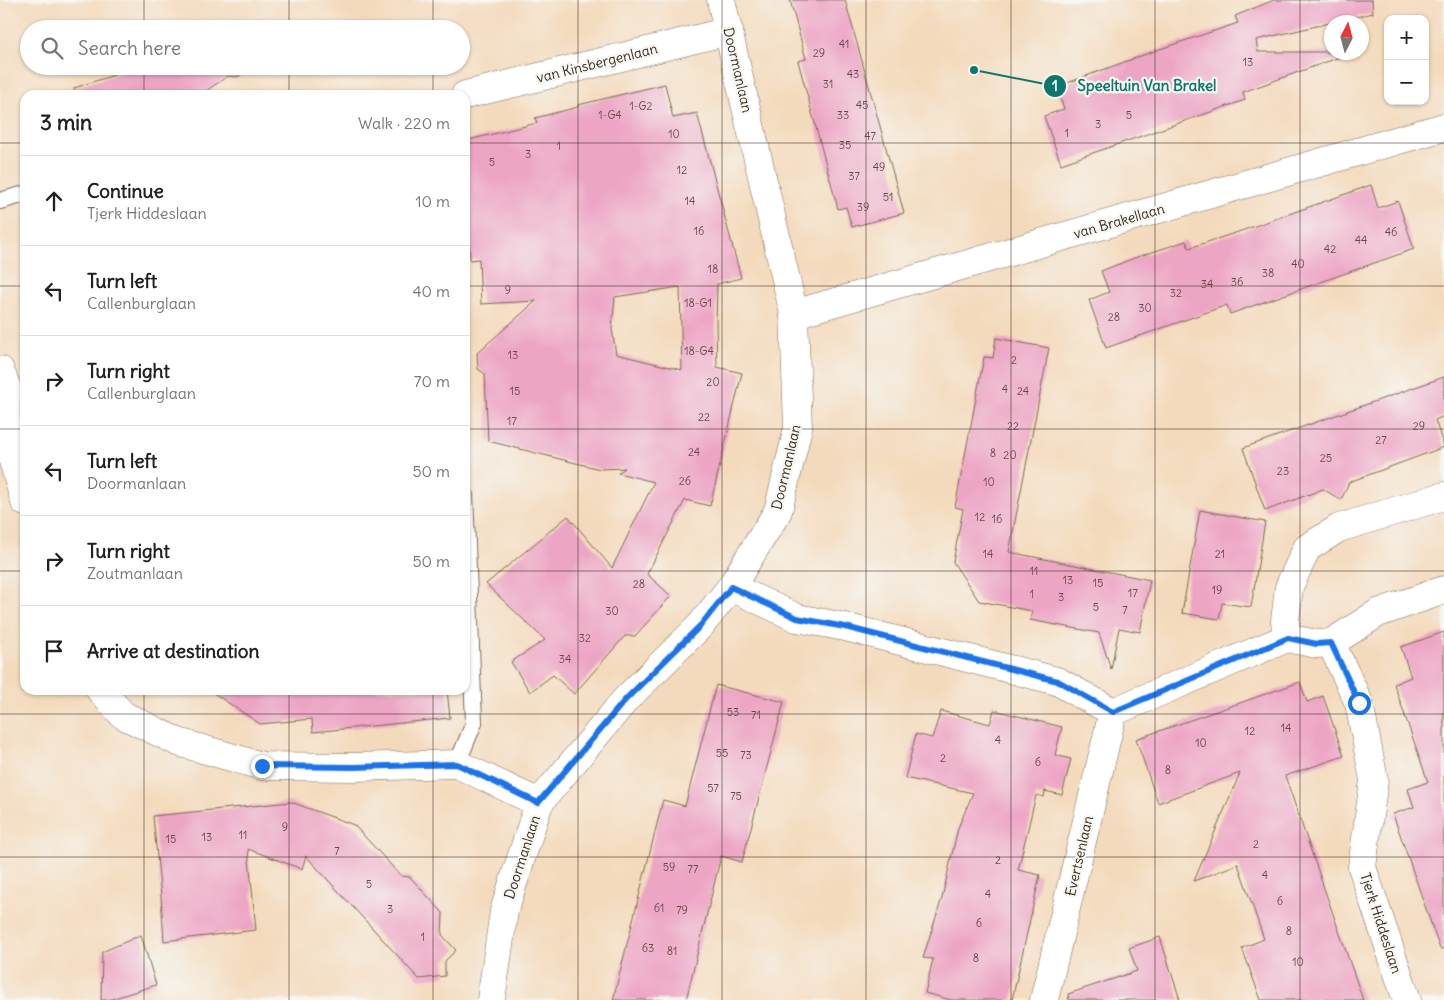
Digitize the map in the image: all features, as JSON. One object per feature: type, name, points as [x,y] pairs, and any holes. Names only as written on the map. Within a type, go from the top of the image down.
[{"type":"street","name":"Doormanlaan","points":[[490,1000],[504,911],[538,803],[626,699],[701,625],[731,587],[778,511],[798,428],[794,314],[721,0]]},
{"type":"street","name":"van Kinsbergenlaan","points":[[470,94],[729,31]]},
{"type":"street","name":"van Brakellaan","points":[[794,314],[1444,127]]},
{"type":"street","points":[[0,370],[7,388],[6,437],[20,485]]},
{"type":"street","points":[[1288,638],[1285,621],[1289,588],[1307,548],[1339,528],[1444,496]]},
{"type":"street","points":[[731,587],[797,618],[845,627],[1058,681],[1113,712],[1288,638],[1317,644],[1331,643],[1378,613],[1444,590]]},
{"type":"street","name":"Tjerk Hiddeslaan","points":[[1331,643],[1359,703],[1374,780],[1362,867],[1406,1000]]},
{"type":"street","points":[[105,695],[123,715],[178,742],[262,766],[354,767],[457,764],[538,803]]},
{"type":"street","name":"Evertsenlaan","points":[[1044,1000],[1113,712]]},
{"type":"lane","points":[[0,201],[20,195]]},
{"type":"lane","points":[[457,764],[474,723],[470,626]]},
{"type":"building","points":[[790,0],[845,0],[904,213],[852,227],[846,207],[838,209],[798,61],[806,59]]},
{"type":"building","points":[[1274,0],[1372,0],[1373,13],[1364,15],[1324,15],[1324,24],[1256,40],[1258,52],[1324,52],[1324,60],[1332,60],[1243,92],[1245,100],[1061,164],[1044,116],[1064,109],[1056,87],[1238,23],[1235,16]]},
{"type":"building","points":[[114,75],[240,75],[237,77],[228,76],[207,90],[74,90],[74,88]]},
{"type":"building","points":[[665,84],[673,118],[697,113],[741,278],[717,284],[717,367],[742,373],[710,506],[685,500],[647,574],[671,596],[635,636],[625,636],[574,694],[553,675],[530,692],[511,662],[545,640],[486,584],[568,516],[612,568],[654,482],[618,473],[625,468],[600,469],[488,441],[485,374],[478,369],[477,353],[536,301],[481,304],[479,259],[470,260],[470,140],[537,123],[535,118],[578,107],[578,105]],"holes":[[[680,287],[682,370],[616,354],[612,329],[615,297]]]},
{"type":"building","points":[[1371,185],[1378,208],[1398,201],[1414,249],[1230,314],[1227,305],[1106,348],[1089,300],[1109,292],[1101,271],[1186,241],[1189,248]]},
{"type":"building","points":[[996,338],[1049,348],[1009,552],[1150,580],[1140,632],[1119,628],[1111,669],[1099,633],[1030,620],[1032,611],[979,601],[953,562],[963,509],[955,507],[984,357],[993,358]]},
{"type":"building","points":[[1444,377],[1444,416],[1435,420],[1444,447],[1349,482],[1341,500],[1323,489],[1265,511],[1243,448]]},
{"type":"building","points":[[1200,510],[1265,522],[1251,607],[1222,603],[1219,619],[1182,613]]},
{"type":"building","points":[[1444,632],[1444,948],[1440,949],[1393,814],[1414,807],[1408,789],[1428,782],[1394,684],[1411,677],[1401,647]]},
{"type":"building","points":[[1300,682],[1307,702],[1323,696],[1344,756],[1285,776],[1363,1000],[1261,1000],[1242,948],[1264,939],[1238,864],[1194,881],[1240,773],[1158,803],[1136,739]]},
{"type":"building","points":[[716,685],[784,702],[742,862],[721,856],[686,1000],[613,1000],[663,800],[685,806]]},
{"type":"building","points":[[216,695],[448,695],[450,718],[313,732],[312,719],[260,724]]},
{"type":"building","points":[[994,710],[1062,727],[1055,755],[1071,759],[1062,795],[1045,791],[1044,797],[1036,795],[1018,870],[1040,875],[1012,1000],[951,1000],[925,993],[933,959],[923,958],[942,898],[958,828],[973,793],[905,778],[916,734],[932,738],[941,711],[990,724]]},
{"type":"building","points":[[291,802],[354,825],[401,876],[410,877],[443,913],[442,935],[456,950],[445,961],[445,976],[419,979],[306,856],[302,869],[248,849],[256,930],[164,941],[153,816]]},
{"type":"building","points":[[141,935],[156,985],[108,1000],[101,1000],[102,952]]},
{"type":"building","points":[[1160,937],[1180,1000],[1069,1000],[1068,994],[1137,971],[1129,948]]},
{"type":"place","name":"Speeltuin Van Brakel","points":[[974,70]]},
{"type":"route","points":[[262,766],[354,767],[457,764],[538,803],[626,699],[701,625],[731,587],[797,618],[845,627],[1058,681],[1113,712],[1288,638],[1317,644],[1331,643],[1359,703]]}]
